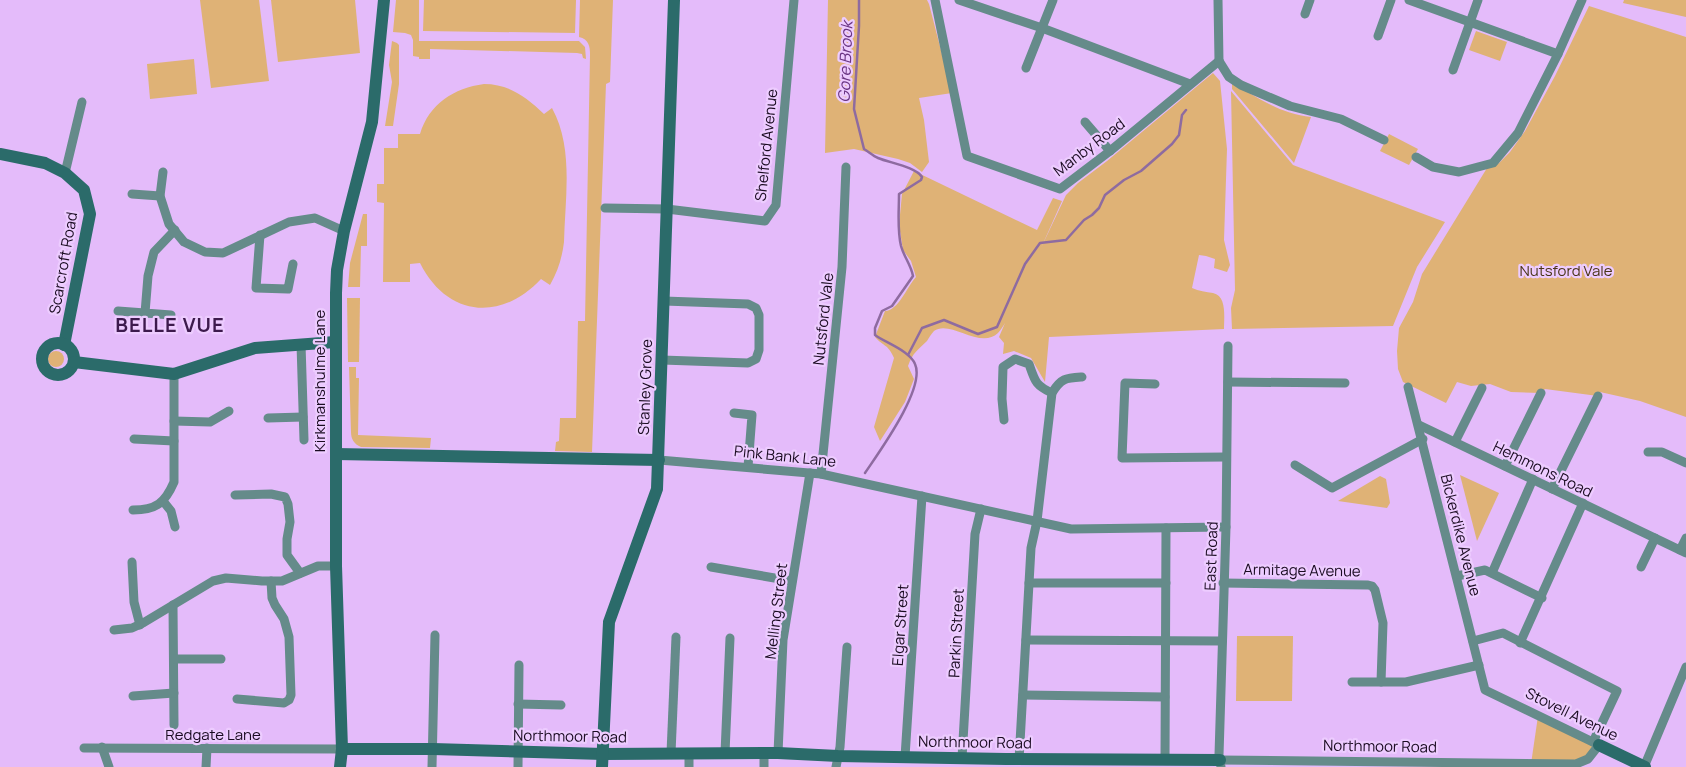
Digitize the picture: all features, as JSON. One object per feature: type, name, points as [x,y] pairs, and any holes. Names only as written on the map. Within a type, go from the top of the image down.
[{"type":"street","name":"Kirkmanshulme Lane","points":[[340,767],[342,749],[336,566],[335,342],[337,270],[344,231],[372,122],[384,0]]},
{"type":"street","name":"Stanley Grove","points":[[602,761],[609,622],[657,489],[674,0]]},
{"type":"street","name":"Shelford Avenue","points":[[666,209],[765,221],[776,205],[794,0]]},
{"type":"street","name":"Manby Road","points":[[935,0],[967,156],[1060,189],[1219,61]]},
{"type":"street","points":[[959,0],[1042,28],[1190,84]]},
{"type":"street","points":[[1026,68],[1053,0]]},
{"type":"street","points":[[1218,0],[1219,61],[1229,77],[1241,85],[1290,106],[1341,119],[1384,140]]},
{"type":"street","points":[[1305,14],[1310,0]]},
{"type":"street","points":[[1378,36],[1391,0]]},
{"type":"street","points":[[1409,0],[1558,54]]},
{"type":"street","points":[[1453,70],[1478,0]]},
{"type":"street","points":[[1416,157],[1433,167],[1458,172],[1493,163],[1518,133],[1558,54],[1582,0]]},
{"type":"street","points":[[65,173],[82,102]]},
{"type":"street","points":[[1085,122],[1110,150]]},
{"type":"street","name":"Scarcroft Road","points":[[0,154],[45,162],[65,173],[84,190],[90,214],[64,345]]},
{"type":"street","name":"Nutsford Vale","points":[[821,474],[842,267],[846,166]]},
{"type":"street","points":[[163,172],[160,196],[170,224],[184,242],[205,252],[223,253],[289,222],[316,218],[344,231]]},
{"type":"street","points":[[132,194],[160,196]]},
{"type":"street","points":[[605,208],[666,209]]},
{"type":"street","points":[[145,313],[148,276],[154,252],[175,230]]},
{"type":"street","points":[[260,235],[256,288],[288,289],[293,264]]},
{"type":"street","points":[[662,360],[748,363],[756,358],[759,350],[759,315],[756,308],[748,304],[664,301]]},
{"type":"street","points":[[118,311],[171,315]]},
{"type":"street","points":[[74,362],[174,374],[255,348],[335,342]]},
{"type":"street","points":[[54,344],[64,345],[72,352],[74,362],[69,371],[59,375],[49,372],[42,359],[46,350],[54,344]]},
{"type":"street","points":[[302,344],[304,440]]},
{"type":"street","name":"East Road","points":[[1221,763],[1219,755],[1226,527],[1228,346]]},
{"type":"street","points":[[1004,420],[1002,399],[1003,367],[1015,359],[1029,364],[1041,388],[1052,393]]},
{"type":"street","points":[[133,510],[146,510],[159,505],[168,494],[174,482],[174,374]]},
{"type":"street","points":[[1010,762],[1023,695],[1031,548],[1037,521],[1052,393],[1058,382],[1066,378],[1082,377]]},
{"type":"street","points":[[1228,382],[1345,383]]},
{"type":"street","points":[[1155,384],[1125,383],[1122,458],[1226,456]]},
{"type":"street","name":"Bickerdike Avenue","points":[[1408,388],[1423,439],[1485,690]]},
{"type":"street","points":[[1455,442],[1482,388]]},
{"type":"street","points":[[1505,466],[1541,393]]},
{"type":"street","points":[[1552,489],[1598,396]]},
{"type":"street","points":[[174,422],[210,422],[229,410]]},
{"type":"street","points":[[734,413],[752,415],[748,467]]},
{"type":"street","points":[[268,418],[303,417]]},
{"type":"street","name":"Hemmons Road","points":[[1419,425],[1683,551]]},
{"type":"street","points":[[134,439],[174,441]]},
{"type":"street","points":[[1295,465],[1332,488],[1423,439]]},
{"type":"street","points":[[1648,452],[1662,452],[1686,463]]},
{"type":"street","name":"Pink Bank Lane","points":[[336,454],[659,460],[748,467],[821,474],[1071,529],[1226,527]]},
{"type":"street","name":"Melling Street","points":[[778,753],[784,640],[810,473]]},
{"type":"street","points":[[1492,573],[1533,479]]},
{"type":"street","points":[[235,495],[271,494],[285,497],[288,504],[290,522],[287,555],[300,573]]},
{"type":"street","name":"Elgar Street","points":[[899,760],[922,496]]},
{"type":"street","points":[[163,501],[171,511],[175,527]]},
{"type":"street","points":[[1520,643],[1583,504]]},
{"type":"street","name":"Parkin Street","points":[[954,761],[975,534],[981,509]]},
{"type":"street","points":[[1165,760],[1166,528]]},
{"type":"street","points":[[1641,567],[1655,538]]},
{"type":"street","points":[[1683,551],[1686,538]]},
{"type":"street","points":[[132,562],[134,602],[140,625]]},
{"type":"street","points":[[114,630],[140,625],[213,581],[226,578],[282,581],[318,566],[336,566]]},
{"type":"street","points":[[711,567],[792,581]]},
{"type":"street","points":[[1457,576],[1485,570],[1542,598]]},
{"type":"street","points":[[238,699],[263,700],[276,704],[289,700],[291,695],[289,637],[284,619],[272,598],[271,581]]},
{"type":"street","points":[[1030,583],[1166,583]]},
{"type":"street","name":"Armitage Avenue","points":[[1223,583],[1372,586],[1375,590],[1382,624],[1382,682]]},
{"type":"street","points":[[174,605],[174,725]]},
{"type":"street","points":[[1473,640],[1502,633],[1617,691],[1596,744]]},
{"type":"street","points":[[432,767],[435,635]]},
{"type":"street","points":[[671,753],[676,637]]},
{"type":"street","points":[[725,753],[730,638]]},
{"type":"street","points":[[1026,640],[1222,641]]},
{"type":"street","points":[[837,762],[840,747],[847,647]]},
{"type":"street","points":[[174,659],[221,659]]},
{"type":"street","points":[[518,767],[519,665]]},
{"type":"street","points":[[1352,682],[1406,682],[1479,665]]},
{"type":"street","points":[[1644,767],[1686,667]]},
{"type":"street","name":"Stovell Avenue","points":[[1485,690],[1644,767]]},
{"type":"street","points":[[132,696],[174,693]]},
{"type":"street","points":[[1023,695],[1165,697]]},
{"type":"street","points":[[518,704],[561,705]]},
{"type":"street","name":"Northmoor Road","points":[[342,749],[518,751],[602,761],[671,753],[778,753],[837,762],[899,760],[1128,763],[1165,760],[1221,763],[1576,764],[1588,759],[1596,744]]},
{"type":"street","points":[[102,747],[109,767]]},
{"type":"street","name":"Redgate Lane","points":[[84,748],[342,749]]},
{"type":"street","points":[[206,767],[207,748]]},
{"type":"street","points":[[689,753],[689,767]]},
{"type":"street","points":[[764,753],[764,767]]},
{"type":"green space","points":[[200,0],[259,0],[269,81],[211,88]]},
{"type":"green space","points":[[271,0],[355,0],[360,53],[278,62]]},
{"type":"green space","points":[[396,0],[419,0],[419,41],[579,41],[585,47],[586,59],[583,58],[582,54],[577,53],[430,49],[430,59],[419,59],[419,57],[413,56],[413,40],[411,35],[393,32]]},
{"type":"green space","points":[[424,0],[576,0],[575,33],[423,31]]},
{"type":"green space","points":[[580,0],[613,0],[610,82],[606,84],[592,452],[555,451],[556,442],[559,441],[560,418],[576,418],[578,321],[585,321],[590,55],[587,41],[579,37]]},
{"type":"green space","points":[[828,0],[927,0],[952,93],[919,98],[924,120],[929,162],[922,172],[910,163],[854,149],[825,153]]},
{"type":"green space","points":[[1624,0],[1686,0],[1686,17],[1623,3]]},
{"type":"green space","name":"Nutsford Vale","points":[[1589,6],[1686,37],[1686,417],[1640,401],[1600,392],[1598,396],[1545,389],[1541,393],[1511,392],[1490,384],[1471,386],[1457,382],[1446,403],[1403,382],[1398,369],[1399,328],[1413,302],[1422,274],[1487,168],[1499,163],[1510,152],[1525,131],[1555,76]]},
{"type":"green space","points":[[1476,31],[1507,42],[1500,61],[1469,50]]},
{"type":"green space","points":[[392,41],[399,45],[399,84],[393,126],[385,126],[392,82],[389,65]]},
{"type":"green space","points":[[194,59],[197,94],[150,99],[147,64]]},
{"type":"green space","points":[[1213,73],[1220,81],[1227,149],[1224,240],[1230,265],[1227,272],[1214,268],[1215,259],[1199,255],[1192,288],[1213,293],[1221,298],[1224,308],[1224,329],[1049,337],[1045,382],[1031,358],[1014,351],[1003,354],[1004,343],[999,337],[1005,323],[998,333],[991,337],[983,338],[941,328],[934,331],[912,357],[908,366],[914,379],[905,402],[880,441],[874,427],[894,358],[888,348],[875,337],[885,311],[890,310],[898,303],[916,277],[911,261],[903,250],[899,225],[902,194],[914,171],[1037,230],[1053,198],[1062,201],[1041,248],[1066,195],[1078,183]]},
{"type":"green space","points":[[1232,82],[1279,109],[1311,117],[1294,163],[1232,89]]},
{"type":"green space","points":[[484,84],[501,86],[517,93],[544,114],[552,108],[559,123],[563,140],[567,174],[564,242],[561,259],[550,285],[541,279],[525,293],[509,302],[492,307],[476,307],[460,303],[445,294],[431,281],[420,263],[410,264],[410,282],[383,282],[384,203],[377,202],[377,184],[384,184],[384,148],[398,148],[398,134],[420,134],[430,114],[444,99],[463,89]]},
{"type":"green space","points":[[1231,91],[1293,165],[1445,222],[1417,267],[1393,326],[1232,329],[1231,308],[1235,290]]},
{"type":"green space","points":[[1389,134],[1418,149],[1409,165],[1380,151]]},
{"type":"green space","points":[[363,214],[367,214],[367,246],[361,246],[360,287],[348,287],[350,263]]},
{"type":"green space","points":[[347,298],[360,298],[359,362],[348,362]]},
{"type":"green space","points":[[56,351],[64,359],[56,367],[48,359]]},
{"type":"green space","points":[[349,367],[356,367],[356,378],[359,378],[358,435],[431,438],[430,448],[361,447],[355,443],[351,435]]},
{"type":"green space","points":[[1460,475],[1499,493],[1477,541]]},
{"type":"green space","points":[[1380,476],[1386,479],[1390,503],[1387,508],[1338,501]]},
{"type":"green space","points":[[1237,636],[1293,636],[1292,701],[1236,701]]},
{"type":"green space","points":[[1538,716],[1599,745],[1588,759],[1531,764]]},
{"type":"waterway","name":"Gore Brook","points":[[859,0],[854,109],[864,149],[878,158],[914,171],[922,177],[921,180],[899,194],[900,240],[902,250],[913,276],[892,306],[882,311],[875,328],[875,335],[903,351],[912,359],[917,375],[914,388],[899,420],[865,473]]},
{"type":"waterway","points":[[908,355],[922,328],[944,320],[978,334],[997,327],[1025,264],[1040,243],[1066,240],[1084,220],[1099,208],[1105,195],[1124,180],[1141,171],[1172,144],[1179,135],[1182,115],[1186,110]]},
{"type":"district","name":"BELLE VUE","points":[[170,324]]}]
